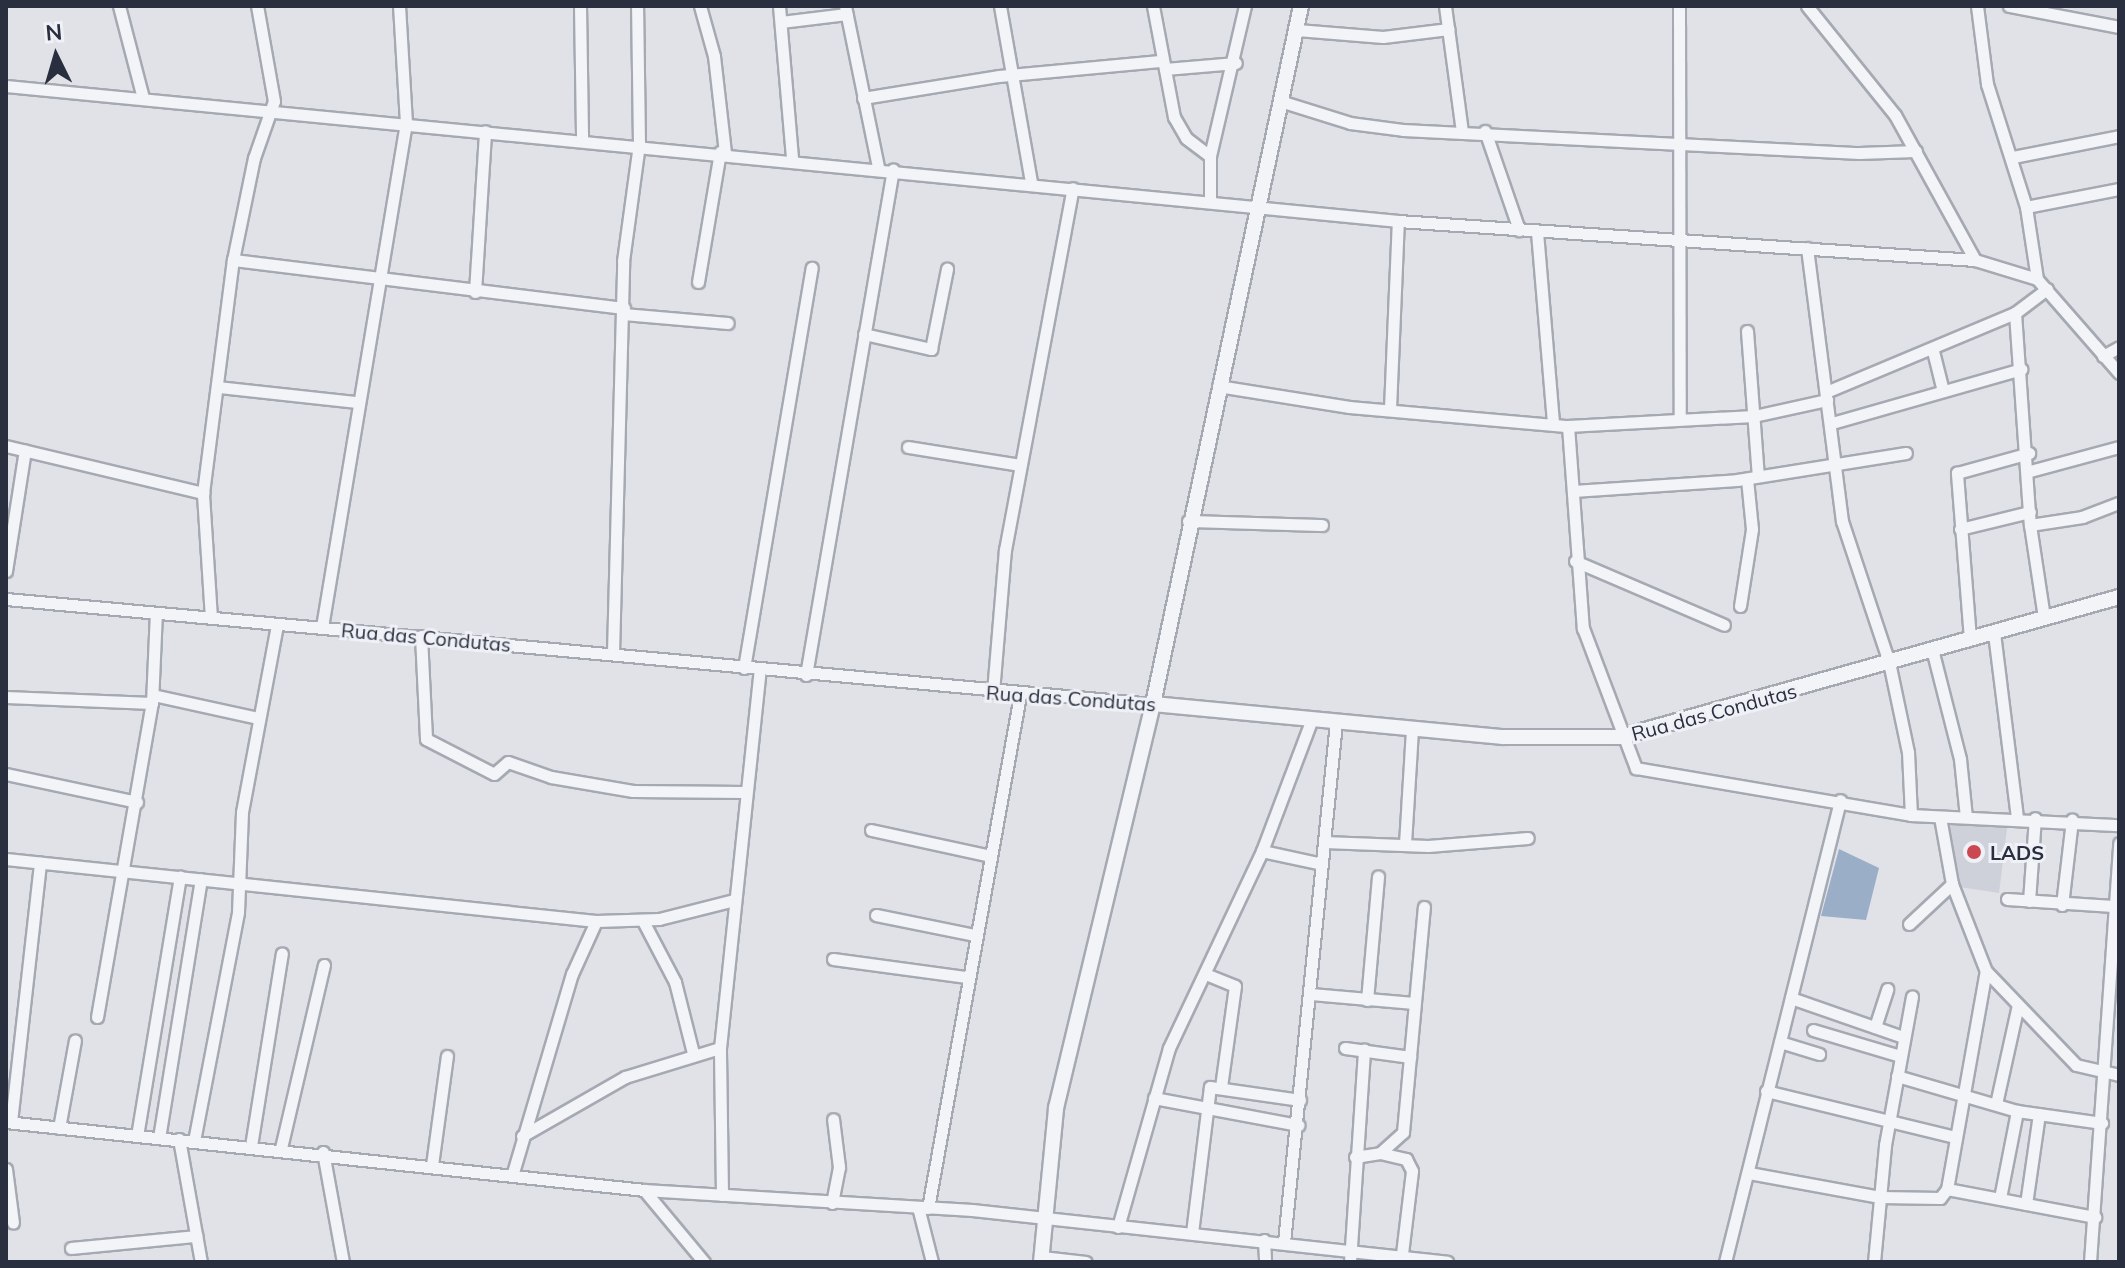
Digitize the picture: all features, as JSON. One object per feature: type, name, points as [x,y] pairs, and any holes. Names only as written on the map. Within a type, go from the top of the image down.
[{"type":"street","points":[[119,6],[143,98]]},
{"type":"street","points":[[211,618],[203,493],[233,260],[254,158],[272,111],[257,6]]},
{"type":"street","points":[[322,627],[356,402],[406,123],[399,6]]},
{"type":"street","points":[[580,6],[582,139]]},
{"type":"street","points":[[613,653],[623,261],[639,144],[637,6]]},
{"type":"street","points":[[698,282],[722,152],[712,49],[700,6]]},
{"type":"street","points":[[779,6],[792,159]]},
{"type":"street","points":[[1000,6],[1031,182]]},
{"type":"street","points":[[1153,6],[1178,127],[1210,156]]},
{"type":"street","points":[[1210,201],[1210,156],[1236,63],[1245,6]]},
{"type":"street","points":[[1086,1262],[1042,1259],[1056,1108],[1153,704],[1188,521],[1261,203],[1301,6]]},
{"type":"street","points":[[1445,6],[1462,131]]},
{"type":"street","points":[[1679,6],[1675,240],[1680,419]]},
{"type":"street","points":[[1807,6],[1869,80],[1916,151],[1975,260]]},
{"type":"street","points":[[1977,6],[1987,84],[2013,157],[2026,207],[2037,279]]},
{"type":"street","points":[[2009,6],[2119,27]]},
{"type":"street","points":[[781,22],[846,10],[878,167]]},
{"type":"street","points":[[1297,30],[1383,37],[1449,29]]},
{"type":"street","points":[[863,98],[1013,76],[1236,63]]},
{"type":"street","points":[[6,86],[639,144],[1210,201],[1261,203],[1398,221],[1975,260],[2037,279],[2119,373]]},
{"type":"street","points":[[1280,101],[1350,123],[1675,142],[1916,151]]},
{"type":"street","points":[[475,292],[485,131]]},
{"type":"street","points":[[1485,131],[1519,230]]},
{"type":"street","points":[[2013,157],[2119,136]]},
{"type":"street","points":[[806,675],[893,169]]},
{"type":"street","points":[[993,692],[998,607],[1020,465],[1073,188]]},
{"type":"street","points":[[2026,207],[2119,189]]},
{"type":"street","points":[[1390,409],[1398,221]]},
{"type":"street","points":[[1537,232],[1553,421]]},
{"type":"street","points":[[1807,248],[1846,538],[1889,662],[1908,752],[1911,815]]},
{"type":"street","points":[[233,260],[728,323]]},
{"type":"street","points":[[744,668],[812,268]]},
{"type":"street","points":[[864,334],[931,349],[947,269]]},
{"type":"street","points":[[1218,386],[1390,409],[1553,421],[1568,426],[1754,416],[1826,396],[1933,351],[2015,313],[2047,289]]},
{"type":"street","points":[[2015,313],[2029,453],[2030,525],[2044,618]]},
{"type":"street","points":[[1740,606],[1752,529],[1754,416],[1747,331]]},
{"type":"street","points":[[2103,356],[2119,347]]},
{"type":"street","points":[[1933,351],[1942,388]]},
{"type":"street","points":[[1832,423],[1942,388],[2021,369]]},
{"type":"street","points":[[218,387],[356,402]]},
{"type":"street","points":[[1568,426],[1575,561],[1583,628],[1620,737],[1640,770],[1840,800],[1911,815],[2017,817],[2119,825]]},
{"type":"street","points":[[6,446],[203,493]]},
{"type":"street","points":[[908,447],[1020,465]]},
{"type":"street","points":[[2030,471],[2119,447]]},
{"type":"street","points":[[6,571],[25,450]]},
{"type":"street","points":[[1573,491],[1752,477],[1906,453]]},
{"type":"street","points":[[1970,639],[1957,473],[2029,453]]},
{"type":"street","points":[[2030,525],[2082,517],[2119,503]]},
{"type":"street","points":[[1960,529],[2030,512]]},
{"type":"street","points":[[1188,521],[1322,525]]},
{"type":"street","points":[[1575,561],[1724,625]]},
{"type":"street","name":"Rua das Condutas","points":[[6,599],[613,653],[806,675],[1153,704],[1412,731],[1620,737],[2119,597]]},
{"type":"street","points":[[97,1017],[153,699],[156,613]]},
{"type":"street","points":[[194,1141],[239,882],[258,718],[277,625]]},
{"type":"street","points":[[1994,633],[2017,817]]},
{"type":"street","points":[[421,636],[426,739],[494,774],[508,762],[551,777],[633,791],[744,792]]},
{"type":"street","points":[[1932,649],[1960,759],[1966,817]]},
{"type":"street","points":[[722,1195],[720,1048],[744,792],[760,670]]},
{"type":"street","points":[[932,1262],[923,1207],[1020,695]]},
{"type":"street","points":[[6,697],[153,699],[258,718]]},
{"type":"street","points":[[1118,1227],[1169,1048],[1208,975],[1262,851],[1312,719]]},
{"type":"street","points":[[1284,1242],[1336,722]]},
{"type":"street","points":[[1405,844],[1412,731]]},
{"type":"street","points":[[6,774],[137,802]]},
{"type":"street","points":[[1725,1262],[1840,800]]},
{"type":"street","points":[[1940,817],[1952,884],[1986,971],[2076,1065],[2119,1075]]},
{"type":"street","points":[[2029,901],[2035,818]]},
{"type":"street","points":[[2062,905],[2072,820]]},
{"type":"street","points":[[871,830],[990,856]]},
{"type":"street","points":[[1324,842],[1405,844],[1528,838]]},
{"type":"street","points":[[2090,1262],[2119,843]]},
{"type":"street","points":[[1262,851],[1322,864]]},
{"type":"street","points":[[6,859],[596,921],[643,921],[734,900]]},
{"type":"street","points":[[40,863],[9,1122],[323,1152],[644,1190],[923,1207],[1347,1247],[1447,1262]]},
{"type":"street","points":[[1367,1000],[1378,876]]},
{"type":"street","points":[[137,1136],[180,877]]},
{"type":"street","points":[[159,1138],[201,879]]},
{"type":"street","points":[[1909,924],[1952,884]]},
{"type":"street","points":[[2007,899],[2113,906]]},
{"type":"street","points":[[1380,1153],[1403,1132],[1424,907]]},
{"type":"street","points":[[876,915],[974,935]]},
{"type":"street","points":[[512,1176],[572,974],[596,921]]},
{"type":"street","points":[[643,921],[675,982],[693,1053]]},
{"type":"street","points":[[251,1146],[282,953]]},
{"type":"street","points":[[833,959],[967,977]]},
{"type":"street","points":[[281,1148],[324,965]]},
{"type":"street","points":[[1749,1173],[1880,1197],[1934,1199],[1947,1189],[1986,971]]},
{"type":"street","points":[[1208,975],[1235,986],[1221,1087]]},
{"type":"street","points":[[1875,1027],[1887,989]]},
{"type":"street","points":[[1311,994],[1414,1003]]},
{"type":"street","points":[[1874,1262],[1890,1118],[1912,996]]},
{"type":"street","points":[[1791,998],[1903,1037]]},
{"type":"street","points":[[1996,1104],[2018,1005]]},
{"type":"street","points":[[1813,1030],[1900,1056]]},
{"type":"street","points":[[59,1128],[75,1040]]},
{"type":"street","points":[[1780,1042],[1819,1054]]},
{"type":"street","points":[[522,1136],[625,1077],[693,1053],[720,1048]]},
{"type":"street","points":[[1345,1048],[1410,1057]]},
{"type":"street","points":[[1350,1262],[1347,1247],[1364,1049]]},
{"type":"street","points":[[432,1165],[447,1056]]},
{"type":"street","points":[[1897,1076],[1964,1092],[2017,1111],[2102,1123]]},
{"type":"street","points":[[1192,1233],[1208,1090],[1221,1087],[1300,1100]]},
{"type":"street","points":[[1766,1091],[1890,1118],[1955,1137]]},
{"type":"street","points":[[1154,1098],[1298,1125]]},
{"type":"street","points":[[2000,1198],[2017,1111]]},
{"type":"street","points":[[2026,1204],[2039,1114]]},
{"type":"street","points":[[832,1203],[839,1167],[833,1119]]},
{"type":"street","points":[[179,1139],[201,1262]]},
{"type":"street","points":[[323,1152],[343,1262]]},
{"type":"street","points":[[1355,1157],[1380,1153],[1406,1159],[1412,1171],[1402,1254]]},
{"type":"street","points":[[6,1169],[13,1223]]},
{"type":"street","points":[[1947,1189],[2095,1217]]},
{"type":"street","points":[[644,1190],[704,1262]]},
{"type":"street","points":[[71,1248],[196,1236]]},
{"type":"street","points":[[1264,1240],[1265,1262]]},
{"type":"shaded area","points":[[1948,819],[2008,821],[1999,893],[1953,886]]},
{"type":"water","points":[[1839,849],[1879,868],[1866,920],[1821,916]]},
{"type":"place","name":"LADS","points":[[1974,852]]}]
